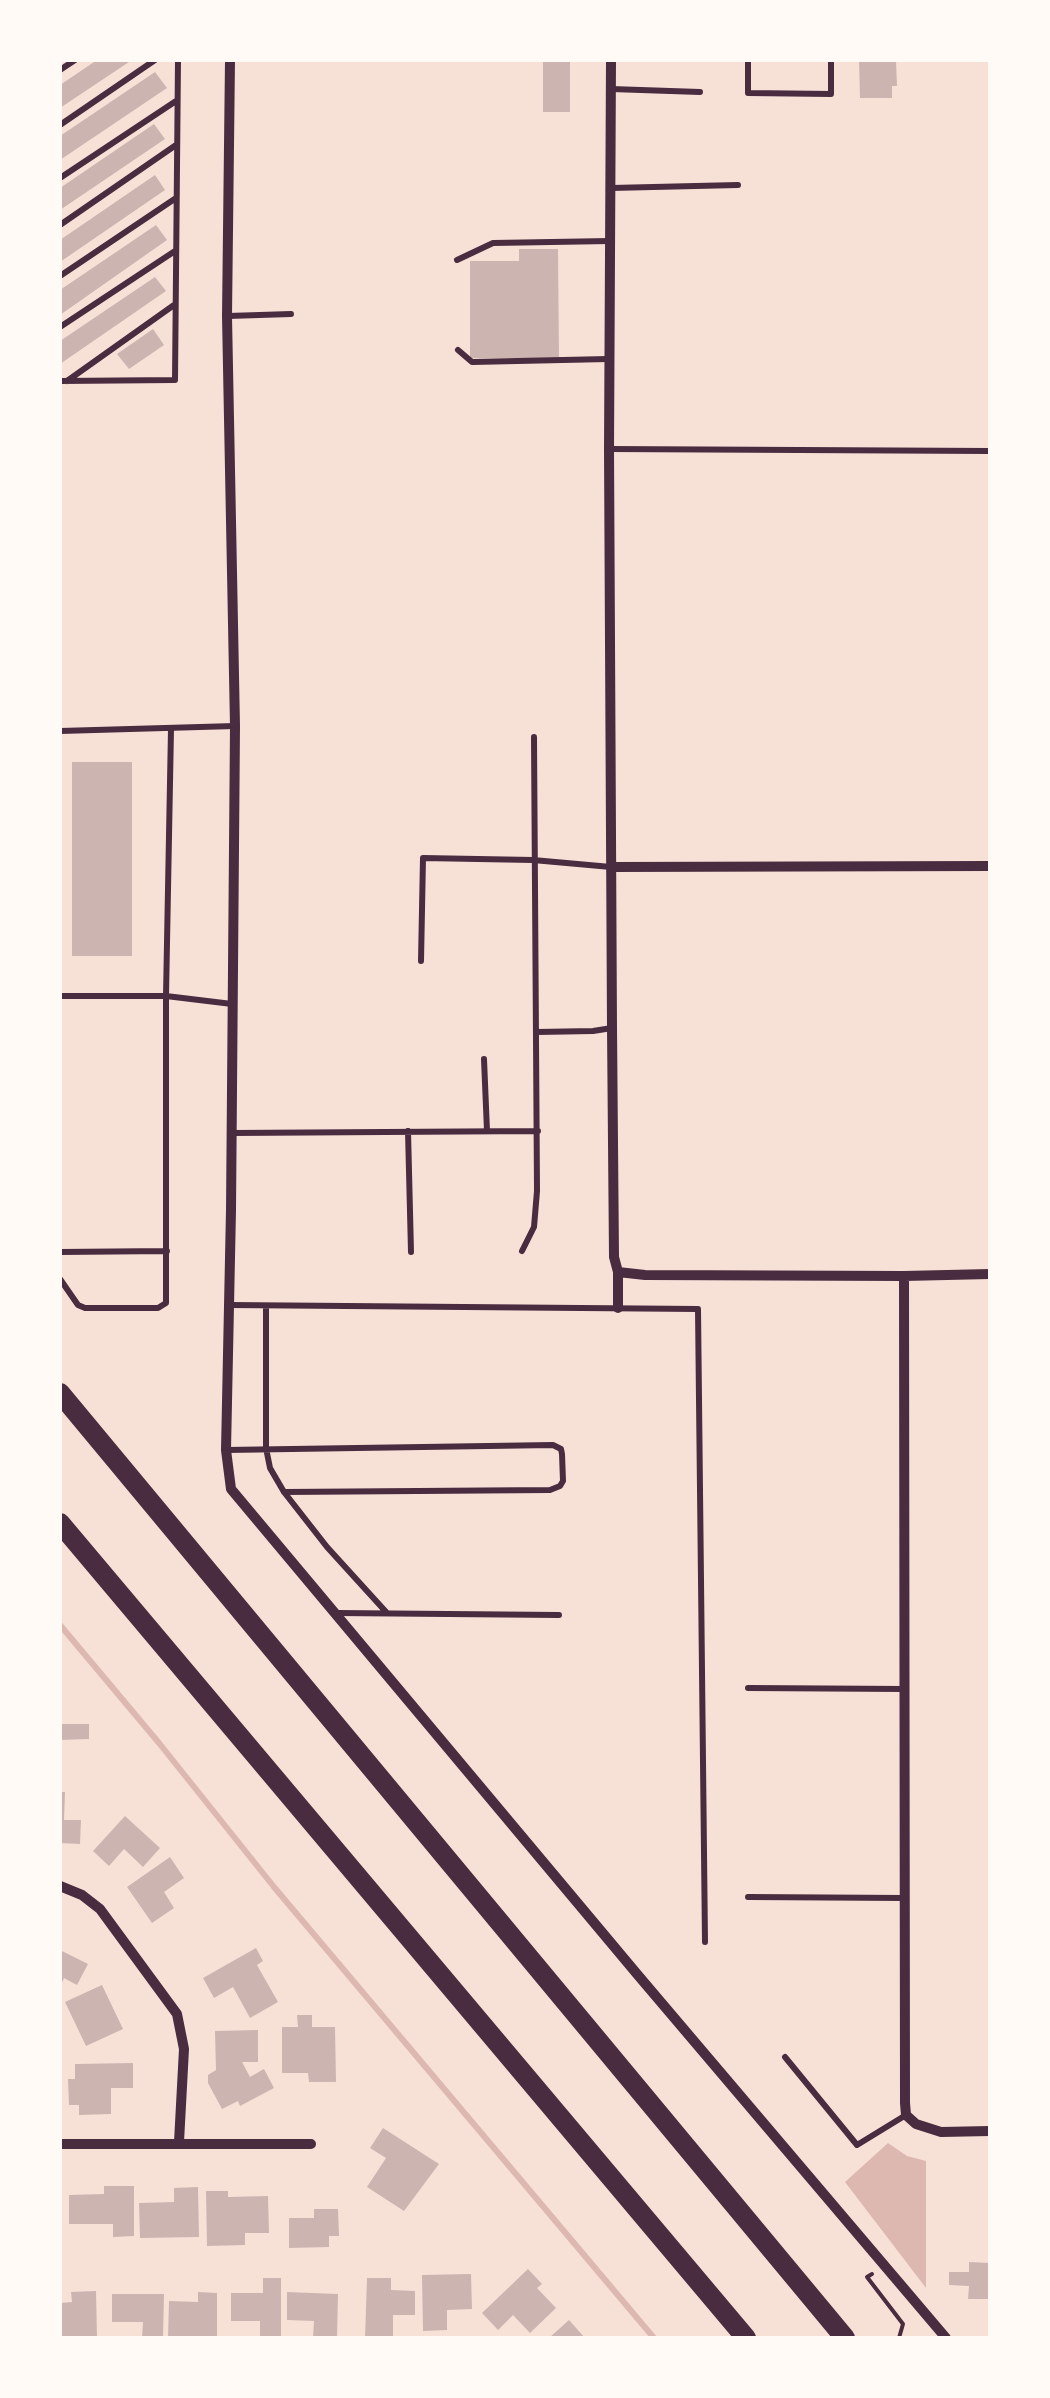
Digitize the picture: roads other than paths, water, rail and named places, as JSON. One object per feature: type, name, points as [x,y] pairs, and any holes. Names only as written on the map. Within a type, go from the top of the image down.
[{"type":"highway","points":[[60,1394],[845,2338]]},
{"type":"highway","points":[[60,1523],[746,2338]]},
{"type":"street","points":[[230,60],[227,316],[235,726],[226,1450],[231,1489],[946,2338]]},
{"type":"street","points":[[611,60],[611,868],[614,1256],[618,1308]]},
{"type":"street","points":[[611,868],[990,866]]},
{"type":"street","points":[[618,1272],[646,1276],[990,1274]]},
{"type":"street","points":[[904,1276],[906,2115],[916,2124],[941,2132],[990,2132]]},
{"type":"street","points":[[60,1886],[82,1895],[100,1909],[176,2014],[184,2049],[179,2142]]},
{"type":"street","points":[[60,2144],[311,2144]]},
{"type":"lane","points":[[60,70],[75,60]]},
{"type":"lane","points":[[60,125],[155,60]]},
{"type":"lane","points":[[63,381],[175,380],[178,60]]},
{"type":"lane","points":[[748,60],[748,93],[831,94],[830,60]]},
{"type":"lane","points":[[611,89],[700,92]]},
{"type":"lane","points":[[60,178],[178,100]]},
{"type":"lane","points":[[60,226],[177,144]]},
{"type":"lane","points":[[611,188],[738,186]]},
{"type":"lane","points":[[60,276],[176,197]]},
{"type":"lane","points":[[458,260],[493,243],[610,241]]},
{"type":"lane","points":[[60,327],[176,251]]},
{"type":"lane","points":[[63,381],[176,304]]},
{"type":"lane","points":[[227,316],[292,314]]},
{"type":"lane","points":[[458,350],[472,362],[610,359]]},
{"type":"lane","points":[[609,449],[990,452]]},
{"type":"lane","points":[[60,730],[235,726]]},
{"type":"lane","points":[[60,1280],[78,1305],[85,1308],[158,1308],[166,1303],[171,729]]},
{"type":"lane","points":[[522,1251],[534,1227],[538,1131],[534,738]]},
{"type":"lane","points":[[421,961],[423,858],[533,860],[611,868]]},
{"type":"lane","points":[[60,996],[166,996],[232,1004]]},
{"type":"lane","points":[[536,1032],[612,1028]]},
{"type":"lane","points":[[484,1059],[487,1131]]},
{"type":"lane","points":[[231,1133],[538,1131]]},
{"type":"lane","points":[[408,1132],[411,1252]]},
{"type":"lane","points":[[60,1252],[166,1251]]},
{"type":"lane","points":[[229,1305],[698,1309],[705,1942]]},
{"type":"lane","points":[[266,1306],[266,1448],[270,1468],[327,1547],[387,1613]]},
{"type":"lane","points":[[226,1450],[553,1445],[562,1454],[563,1481],[550,1490],[284,1492]]},
{"type":"lane","points":[[336,1613],[559,1615]]},
{"type":"lane","points":[[748,1688],[904,1689]]},
{"type":"lane","points":[[748,1897],[904,1898]]},
{"type":"lane","points":[[784,2057],[857,2146],[906,2115]]},
{"type":"waterway","points":[[60,1625],[274,1887],[654,2338]]}]
